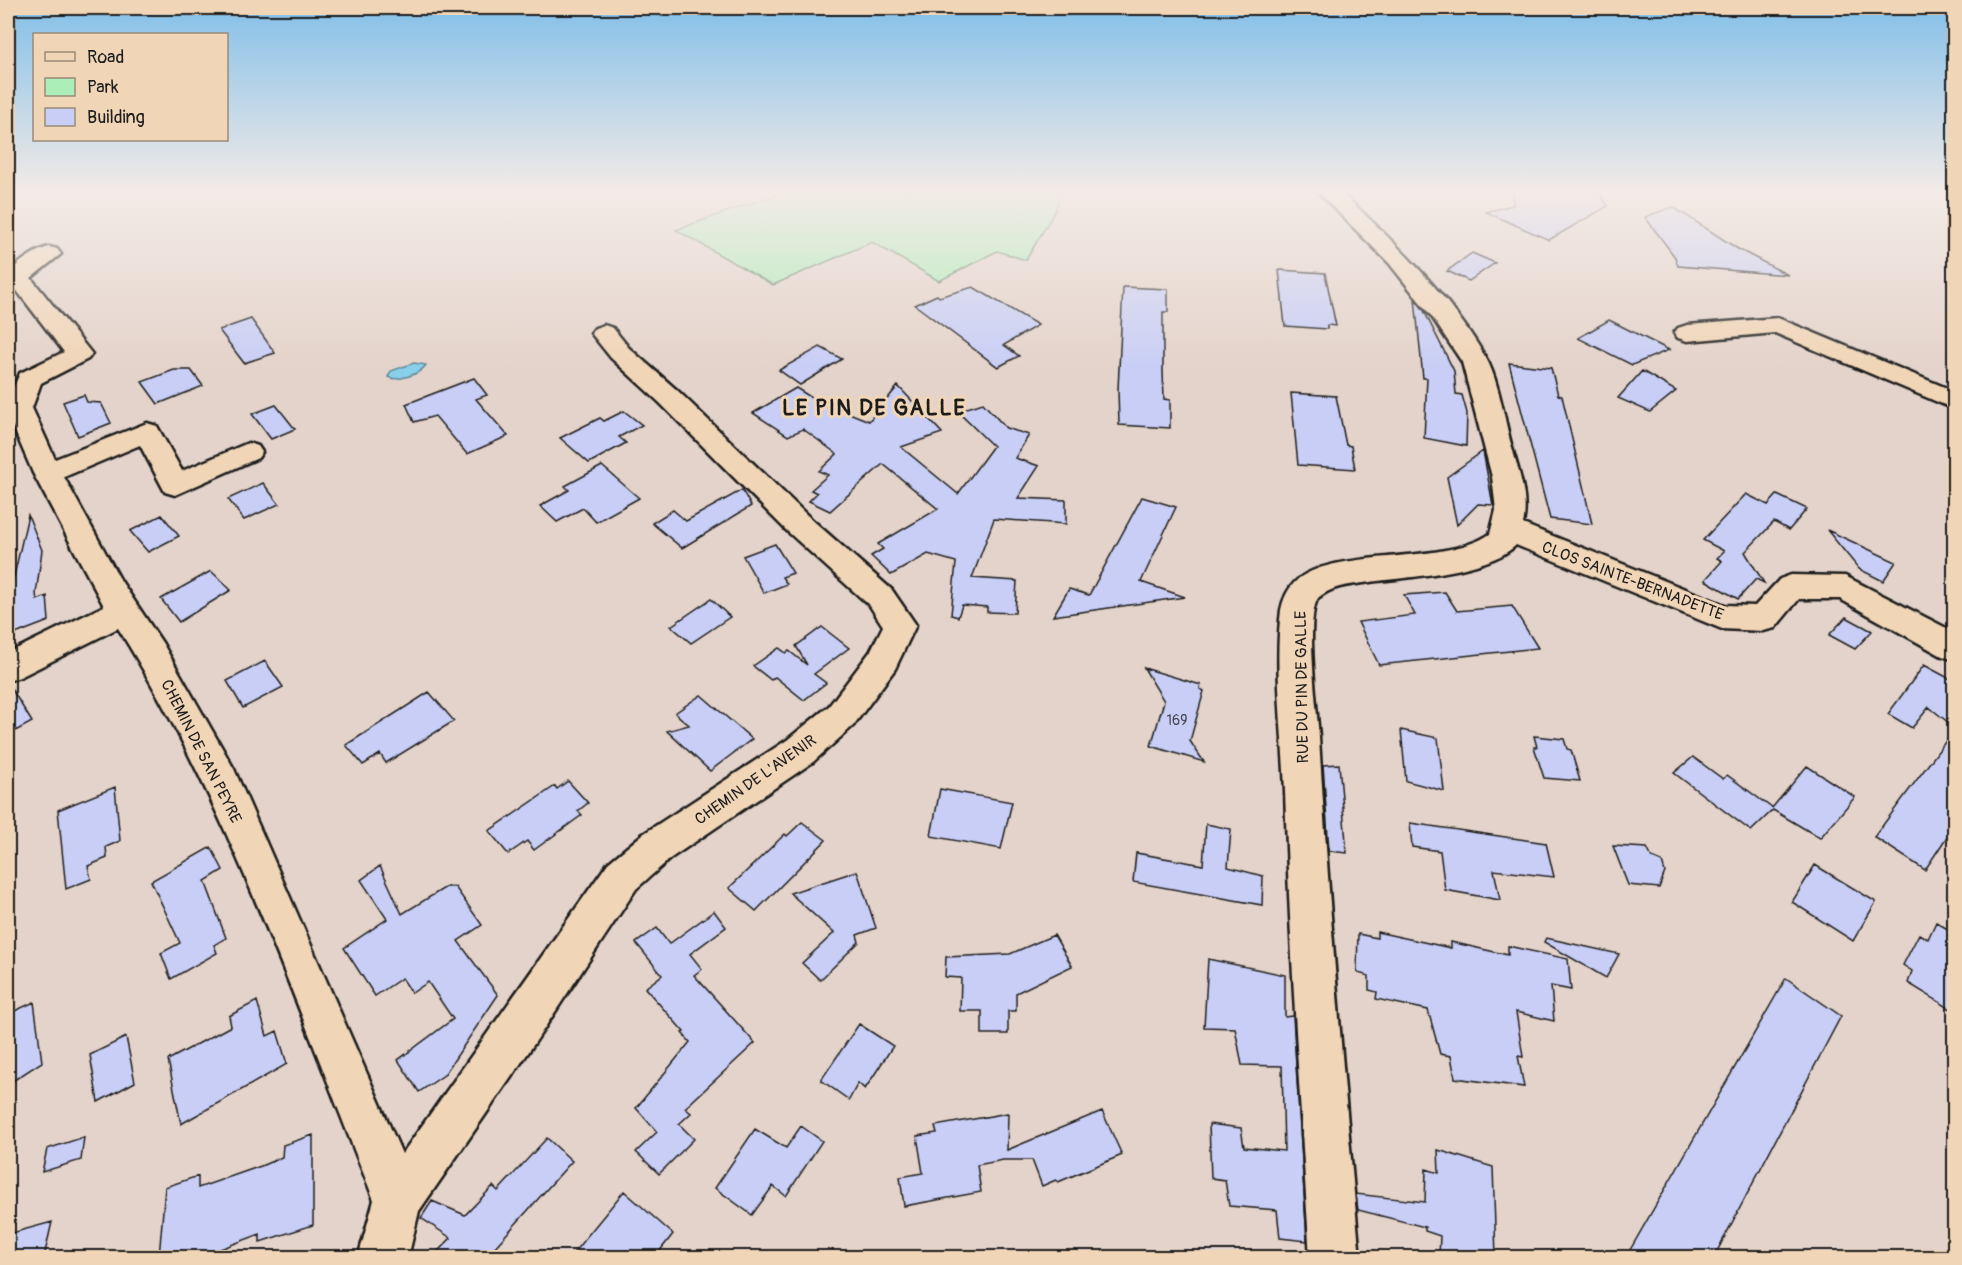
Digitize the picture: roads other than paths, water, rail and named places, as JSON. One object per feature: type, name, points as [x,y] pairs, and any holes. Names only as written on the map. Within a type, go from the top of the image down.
[{"type":"street","points":[[1389,250],[1442,313],[1475,362],[1506,477],[1511,510],[1508,530]]},
{"type":"street","name":"CHEMIN DE SAN PEYRE","points":[[49,254],[18,277],[79,354],[29,378],[18,408],[47,472],[124,610],[152,653],[221,780],[302,965],[398,1200]]},
{"type":"street","points":[[1687,333],[1778,325],[1954,401]]},
{"type":"street","name":"CHEMIN DE L'AVENIR","points":[[398,1200],[517,1032],[622,876],[657,846],[800,751],[841,716],[883,660],[900,625],[881,598],[798,524],[620,353],[604,333]]},
{"type":"street","points":[[47,472],[147,432],[175,485],[248,453]]},
{"type":"street","name":"CLOS SAINTE-BERNADETTE","points":[[1508,530],[1722,617],[1763,619],[1791,587],[1845,588],[1954,647]]},
{"type":"street","name":"RUE DU PIN DE GALLE","points":[[1335,1257],[1308,907],[1298,680],[1300,599],[1307,589],[1319,580],[1453,559],[1490,549],[1504,540],[1508,530]]},
{"type":"street","points":[[1799,562],[1819,588]]},
{"type":"street","points":[[8,668],[124,610]]},
{"type":"street","points":[[383,1257],[398,1200]]},
{"type":"water","points":[[414,363],[426,365],[408,376],[388,377],[391,371]]},
{"type":"district","name":"LE PIN DE GALLE","points":[[874,407]]}]
